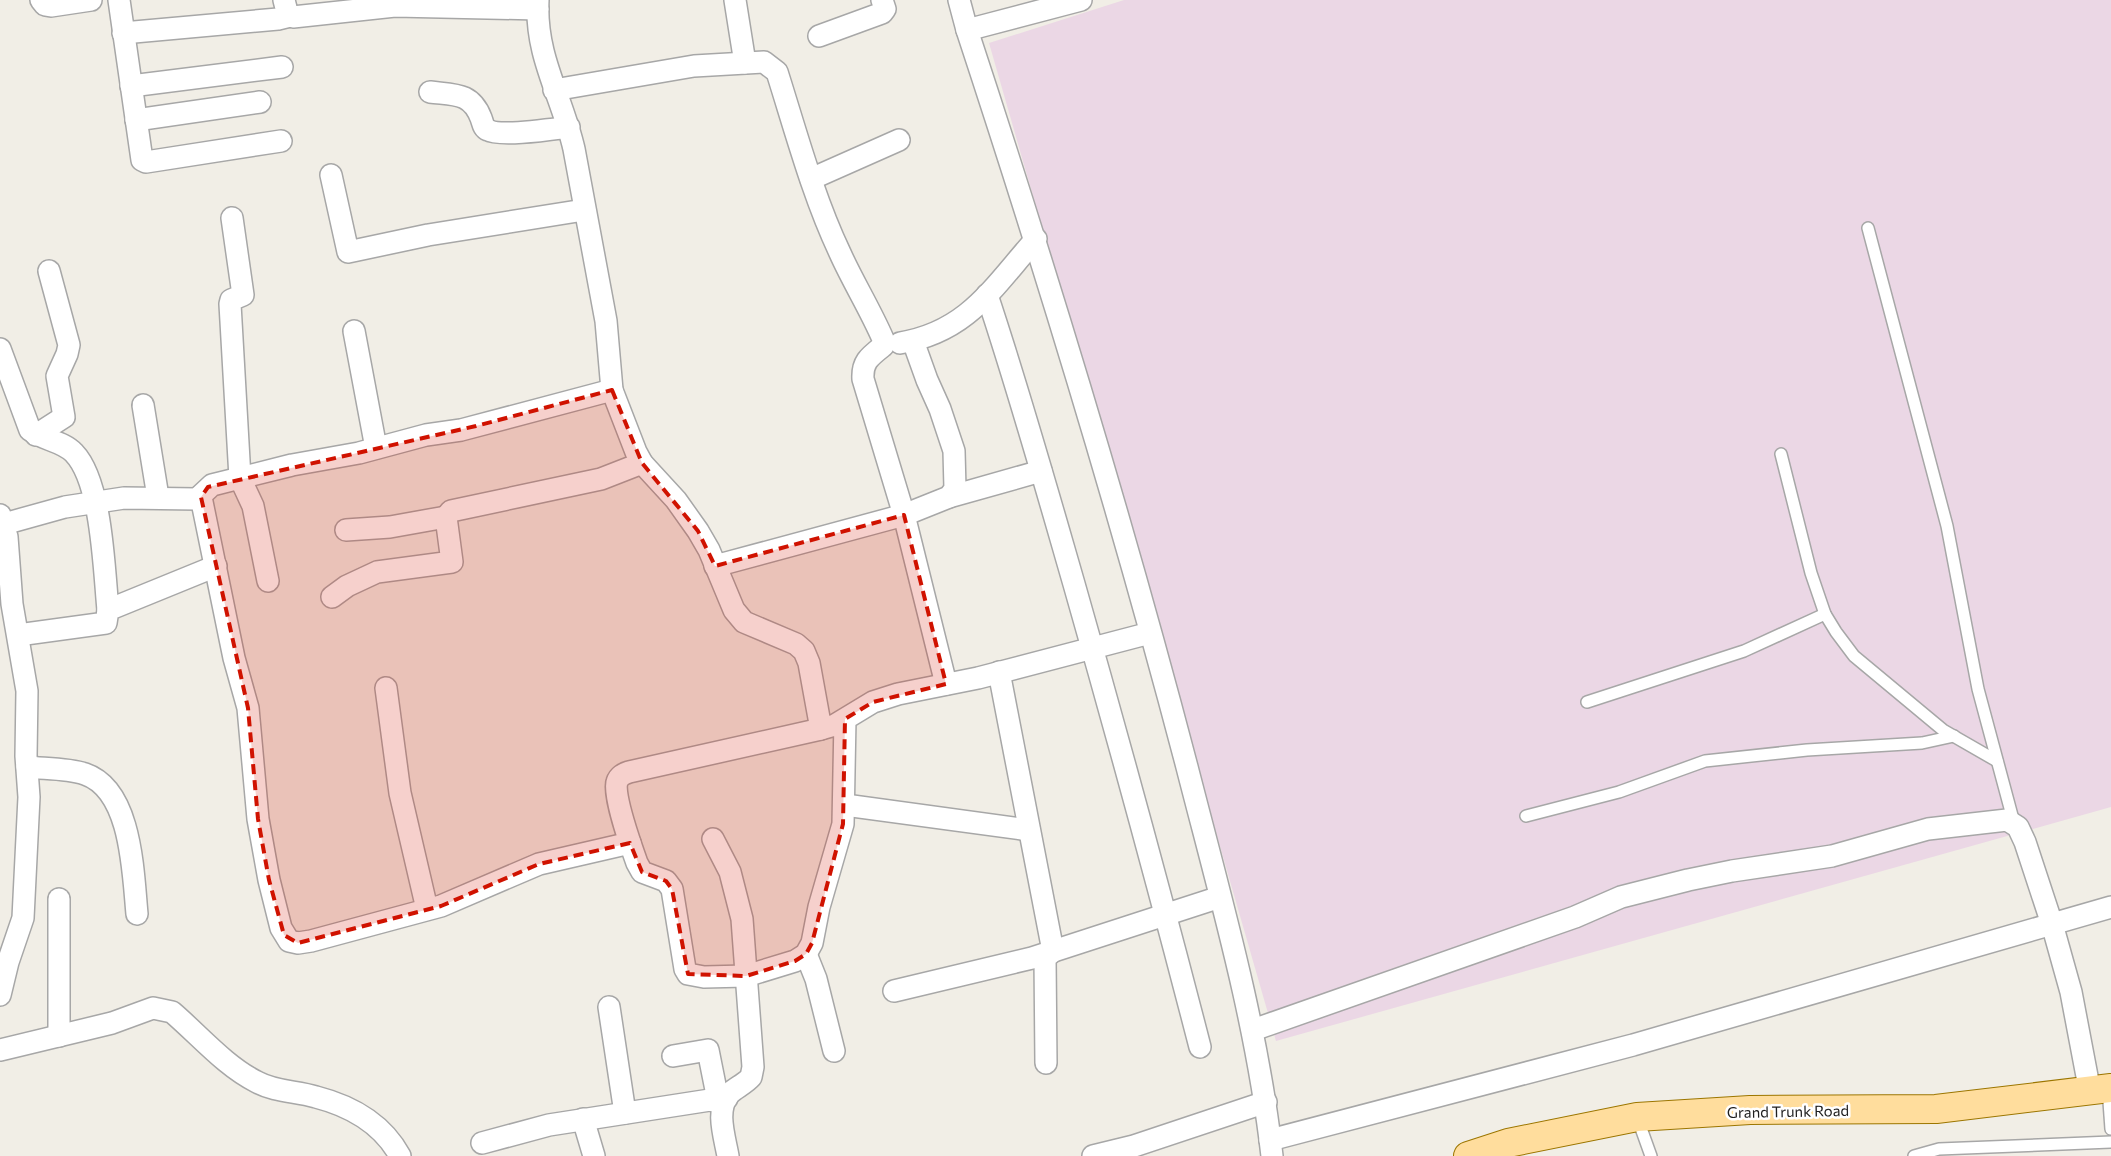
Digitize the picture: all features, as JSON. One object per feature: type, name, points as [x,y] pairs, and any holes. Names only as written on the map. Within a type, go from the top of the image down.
[{"type":"main road","name":"Grand Trunk Road","points":[[1468,1156],[1508,1143],[1637,1117],[1750,1110],[1936,1109],[2103,1089]]},
{"type":"street","points":[[41,0],[45,5],[51,6],[91,0]]},
{"type":"street","points":[[118,0],[140,158],[144,162],[281,141]]},
{"type":"street","points":[[735,0],[746,62]]},
{"type":"street","points":[[819,36],[882,13],[885,9],[882,0]]},
{"type":"street","points":[[959,0],[967,30],[1036,239],[1150,633],[1253,1030],[1266,1102],[1271,1148],[2111,907]]},
{"type":"street","points":[[967,30],[1081,0]]},
{"type":"street","points":[[123,33],[278,19],[287,8],[538,4],[545,63],[568,127],[606,321],[612,390],[636,452],[642,463],[676,500],[693,523],[709,550],[734,610],[744,622],[796,644],[804,651],[808,663],[820,729]]},
{"type":"street","points":[[554,90],[694,66],[764,62],[777,72],[811,179],[840,254],[879,331],[882,346]]},
{"type":"street","points":[[131,86],[282,67]]},
{"type":"street","points":[[430,92],[460,96],[472,101],[484,126],[492,132],[568,127]]},
{"type":"street","points":[[136,120],[260,102]]},
{"type":"street","points":[[811,179],[899,140]]},
{"type":"street","points":[[331,176],[348,252],[428,235],[584,210]]},
{"type":"street","points":[[232,218],[243,295],[232,300],[230,304],[240,478],[253,506],[268,581]]},
{"type":"street","points":[[946,684],[904,515],[863,379],[862,369],[866,359],[882,346],[913,341],[939,333],[959,321],[987,295],[1036,239]]},
{"type":"street","points":[[36,434],[64,417],[57,376],[69,350],[48,271]]},
{"type":"street","points":[[987,295],[1016,384],[1092,648],[1166,915],[1200,1047]]},
{"type":"street","points":[[354,331],[376,448]]},
{"type":"street","points":[[913,341],[926,380],[940,408],[954,451],[955,489],[949,497]]},
{"type":"street","points":[[0,349],[26,422],[36,434],[74,452],[88,480],[96,502],[108,610],[106,623],[18,635]]},
{"type":"street","points":[[0,996],[8,962],[23,918],[29,797],[26,756],[27,691],[12,604],[7,537],[2,520],[65,507],[124,498],[158,497],[189,500],[201,497],[212,484],[376,448],[426,435],[476,426],[543,406],[612,390]]},
{"type":"street","points":[[143,404],[158,497]]},
{"type":"street","points":[[346,530],[390,527],[446,517],[451,511],[601,479],[642,463]]},
{"type":"street","points":[[715,566],[904,515],[949,497],[1041,471]]},
{"type":"street","points":[[201,497],[234,658],[248,708],[258,819],[269,880],[284,935],[289,941],[298,943],[311,941],[427,909],[462,898],[539,864],[630,843]]},
{"type":"street","points":[[332,597],[353,583],[377,572],[452,562],[446,517]]},
{"type":"street","points":[[108,610],[216,566]]},
{"type":"street","points":[[845,719],[845,805],[843,824],[819,907],[812,942],[806,954],[795,961],[746,976],[698,977],[688,974],[685,968],[672,889],[666,881],[642,872],[630,843],[617,796],[616,784],[620,776],[628,772],[820,729],[845,719],[873,702],[1150,633]]},
{"type":"street","points":[[999,672],[1053,951]]},
{"type":"street","points":[[386,688],[400,793],[427,909]]},
{"type":"street","points":[[27,767],[84,774],[105,786],[126,826],[137,914]]},
{"type":"street","points":[[845,805],[1029,830]]},
{"type":"street","points":[[1253,1030],[1436,967],[1630,895],[1732,871],[1832,856],[1928,829],[2007,820],[2014,823],[2025,842],[2103,1089]]},
{"type":"street","points":[[713,839],[730,872],[742,919],[753,1067],[751,1077],[730,1093],[725,1101],[722,1124],[728,1156]]},
{"type":"street","points":[[894,991],[1053,951],[1220,897]]},
{"type":"street","points":[[58,1036],[60,899]]},
{"type":"street","points":[[1046,1063],[1046,958],[1053,951]]},
{"type":"street","points":[[806,954],[816,979],[834,1051]]},
{"type":"street","points":[[0,1050],[112,1023],[153,1008],[172,1012],[225,1060],[257,1083],[316,1097],[352,1110],[374,1123],[391,1140],[400,1156]]},
{"type":"street","points":[[609,1008],[625,1113]]},
{"type":"street","points":[[673,1056],[708,1050],[717,1094],[725,1101]]},
{"type":"street","points":[[482,1143],[549,1125],[583,1119],[710,1100],[725,1101]]},
{"type":"street","points":[[1093,1156],[1143,1143],[1266,1102]]},
{"type":"street","points":[[583,1119],[594,1156]]},
{"type":"lane","points":[[1868,228],[1947,526],[1978,689],[2014,823]]},
{"type":"lane","points":[[1780,454],[1811,573],[1825,614],[1854,656],[1943,730],[1997,761]]},
{"type":"lane","points":[[1587,702],[1744,651],[1825,614]]},
{"type":"lane","points":[[1526,816],[1619,792],[1705,761],[1727,757],[1807,750],[1922,743],[1954,736]]},
{"type":"lane","points":[[2103,1089],[2111,1129]]},
{"type":"lane","points":[[1637,1117],[1651,1156]]},
{"type":"lane","points":[[1914,1156],[1940,1149],[1974,1151],[2111,1142]]},
{"type":"highlighted area","points":[[612,390],[642,463],[698,531],[715,566],[904,515],[946,684],[873,702],[845,719],[843,824],[812,943],[806,954],[795,961],[746,976],[688,974],[672,889],[666,881],[642,872],[630,843],[539,864],[441,906],[298,943],[284,935],[269,880],[258,819],[248,708],[201,497],[208,487],[476,426]]},
{"type":"shaded area","points":[[1124,0],[2111,0],[2111,807],[1276,1041],[989,43]]}]
